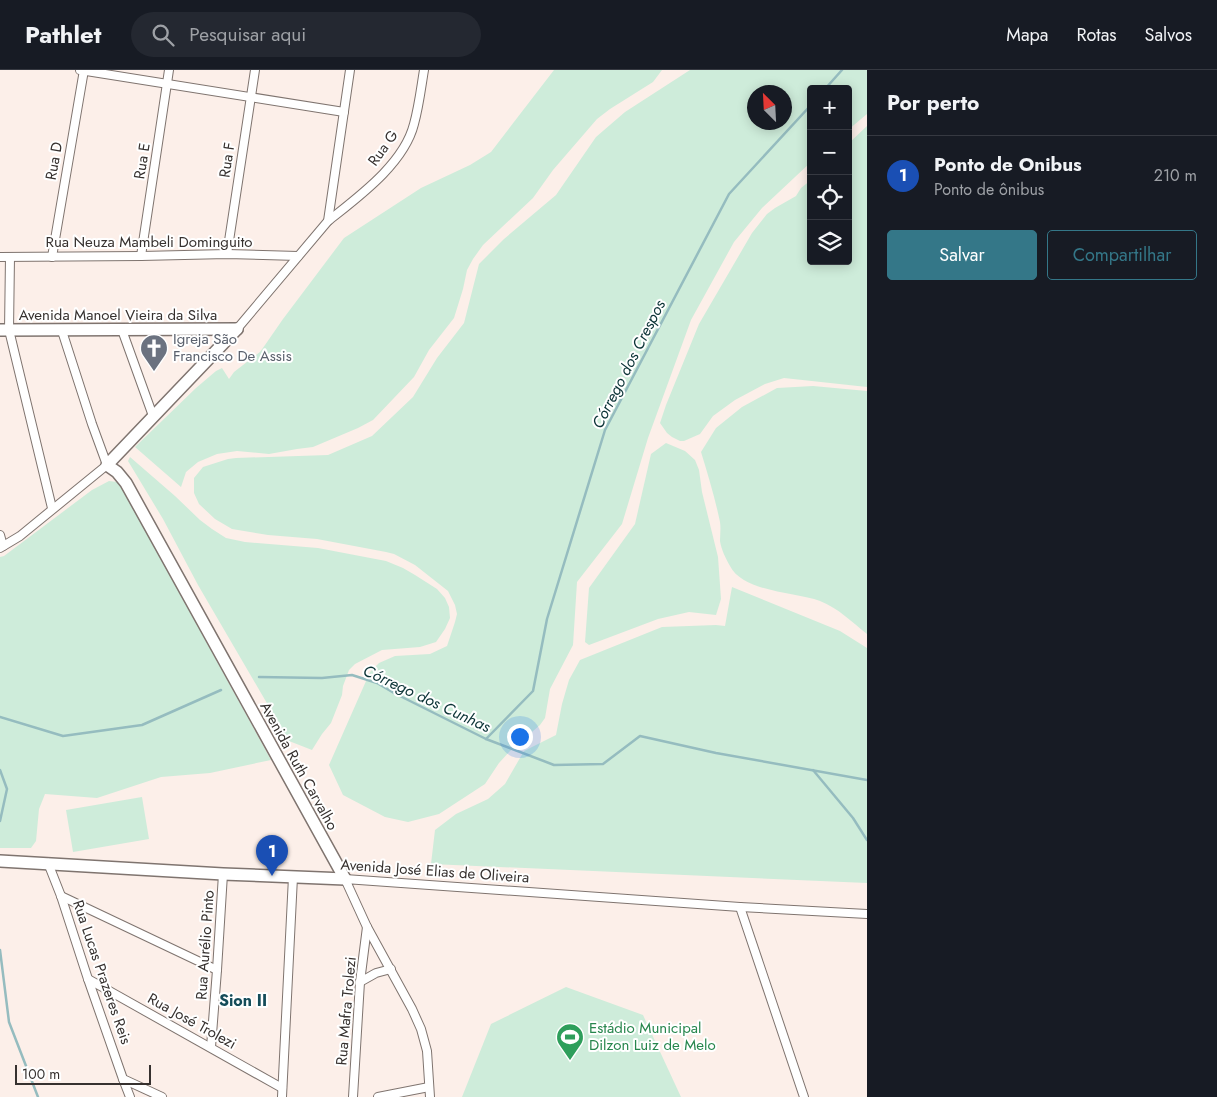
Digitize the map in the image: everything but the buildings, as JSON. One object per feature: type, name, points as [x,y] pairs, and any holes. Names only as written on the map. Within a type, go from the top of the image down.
[{"type":"street","points":[[83,70],[344,112]]},
{"type":"street","name":"Rua D","points":[[52,257],[83,70]]},
{"type":"street","name":"Rua E","points":[[141,256],[169,70]]},
{"type":"street","name":"Rua F","points":[[227,254],[255,70]]},
{"type":"street","points":[[328,221],[350,70]]},
{"type":"street","name":"Rua G","points":[[237,330],[328,221],[366,191],[392,163],[406,144],[414,125],[424,70]]},
{"type":"street","name":"Rua Neuza Mambeli Dominguito","points":[[0,257],[227,254],[298,256]]},
{"type":"street","points":[[10,257],[4,330],[52,508]]},
{"type":"street","name":"Avenida Manoel Vieira da Silva","points":[[4,330],[237,330]]},
{"type":"street","points":[[122,330],[153,416]]},
{"type":"street","points":[[0,535],[1,547],[20,536],[107,465],[237,330]]},
{"type":"street","points":[[62,331],[107,465]]},
{"type":"street","name":"Avenida Ruth Carvalho","points":[[107,465],[117,472],[126,483],[345,879],[367,927],[412,1009],[421,1029],[427,1052],[430,1097]]},
{"type":"street","name":"Avenida José Elias de Oliveira","points":[[0,860],[223,874],[345,879],[740,907],[867,914]]},
{"type":"street","name":"Rua Lucas Prazeres Reis","points":[[48,863],[130,1097]]},
{"type":"street","name":"Rua Aurélio Pinto","points":[[211,1047],[218,970],[223,874]]},
{"type":"street","points":[[282,1097],[293,877]]},
{"type":"street","points":[[61,896],[218,970]]},
{"type":"street","points":[[740,907],[804,1097]]},
{"type":"street","name":"Rua Mafra Trolezi","points":[[353,1097],[360,982],[367,927]]},
{"type":"street","points":[[360,982],[376,973],[390,969]]},
{"type":"street","name":"Rua José Trolezi","points":[[88,979],[282,1088]]},
{"type":"street","points":[[123,1079],[162,1097]]},
{"type":"street","points":[[378,1097],[430,1087]]},
{"type":"green space","points":[[554,70],[662,70],[653,82],[597,119],[553,170],[533,198],[483,245],[467,270],[454,318],[429,350],[414,377],[373,420],[313,447],[269,454],[237,451],[217,454],[198,462],[186,472],[181,487],[135,447],[216,371],[222,368],[229,379],[234,372],[260,352],[344,238],[421,188],[470,165],[491,152]]},
{"type":"green space","points":[[690,70],[867,70],[867,114],[852,127],[852,85],[807,85],[807,166],[762,208],[734,242],[691,320],[648,438],[622,524],[577,582],[573,645],[550,689],[545,718],[540,725],[499,763],[485,784],[439,814],[408,822],[385,817],[343,795],[329,765],[370,672],[379,663],[395,656],[430,654],[447,646],[457,614],[448,591],[415,565],[394,554],[317,539],[268,535],[232,529],[215,519],[199,504],[194,493],[194,478],[203,467],[228,459],[328,455],[372,436],[413,397],[437,358],[464,323],[479,264],[504,239],[556,195],[596,137],[625,112]]},
{"type":"green space","points":[[867,126],[867,387],[784,378],[765,384],[735,400],[713,416],[700,434],[684,441],[672,437],[660,423],[699,324],[752,233],[767,214],[796,196],[807,183],[807,265],[852,265],[852,140]]},
{"type":"green space","points":[[813,386],[867,391],[867,634],[839,611],[827,604],[809,598],[770,590],[746,581],[737,575],[730,566],[720,541],[720,522],[701,452],[716,428],[742,407],[777,388]]},
{"type":"green space","points":[[666,443],[685,451],[695,460],[699,470],[702,492],[718,557],[721,599],[716,615],[689,612],[658,619],[589,645],[585,642],[589,588],[635,524],[651,454]]},
{"type":"green space","points":[[130,457],[200,520],[226,538],[245,542],[318,548],[386,561],[403,568],[437,589],[445,598],[449,607],[450,618],[445,629],[436,642],[420,647],[382,650],[355,664],[349,670],[331,723],[312,750],[289,741],[128,461]]},
{"type":"green space","points":[[109,481],[117,482],[122,488],[271,760],[210,773],[161,777],[97,798],[45,794],[39,809],[36,841],[31,848],[0,848],[0,557],[4,556],[92,490]]},
{"type":"green space","points":[[732,587],[840,631],[867,648],[867,883],[431,864],[435,830],[456,814],[488,799],[505,784],[524,751],[556,735],[569,680],[580,660],[662,627],[725,626]]},
{"type":"green space","points":[[142,797],[149,839],[73,852],[66,810]]},
{"type":"green space","name":"Estádio Municipal Dilzon Luiz de Melo","points":[[566,987],[643,1015],[681,1097],[462,1097],[491,1024]]},
{"type":"waterway","name":"Córrego dos Crespos","points":[[829,85],[842,70]]},
{"type":"waterway","name":"Córrego dos Crespos","points":[[486,739],[533,691],[547,619],[605,430],[729,194],[807,109]]},
{"type":"waterway","name":"Córrego dos Cunhas","points":[[259,677],[322,678],[352,675],[377,683],[486,739],[554,765],[603,764],[640,736],[716,753],[867,780]]},
{"type":"waterway","name":"Córrego dos Cunhas","points":[[0,717],[63,736],[142,725],[221,690]]},
{"type":"waterway","points":[[0,770],[7,789],[0,821]]},
{"type":"waterway","points":[[813,770],[853,818],[867,840]]},
{"type":"waterway","points":[[0,950],[9,1022],[38,1097]]},
{"type":"place","name":"Igreja São Francisco De Assis","points":[[154,372]]},
{"type":"place","name":"Ponto de Onibus","points":[[272,876]]},
{"type":"place","name":"Estádio Municipal Dilzon Luiz de Melo","points":[[570,1061]]},
{"type":"district","name":"Sion II","points":[[243,1000]]}]
